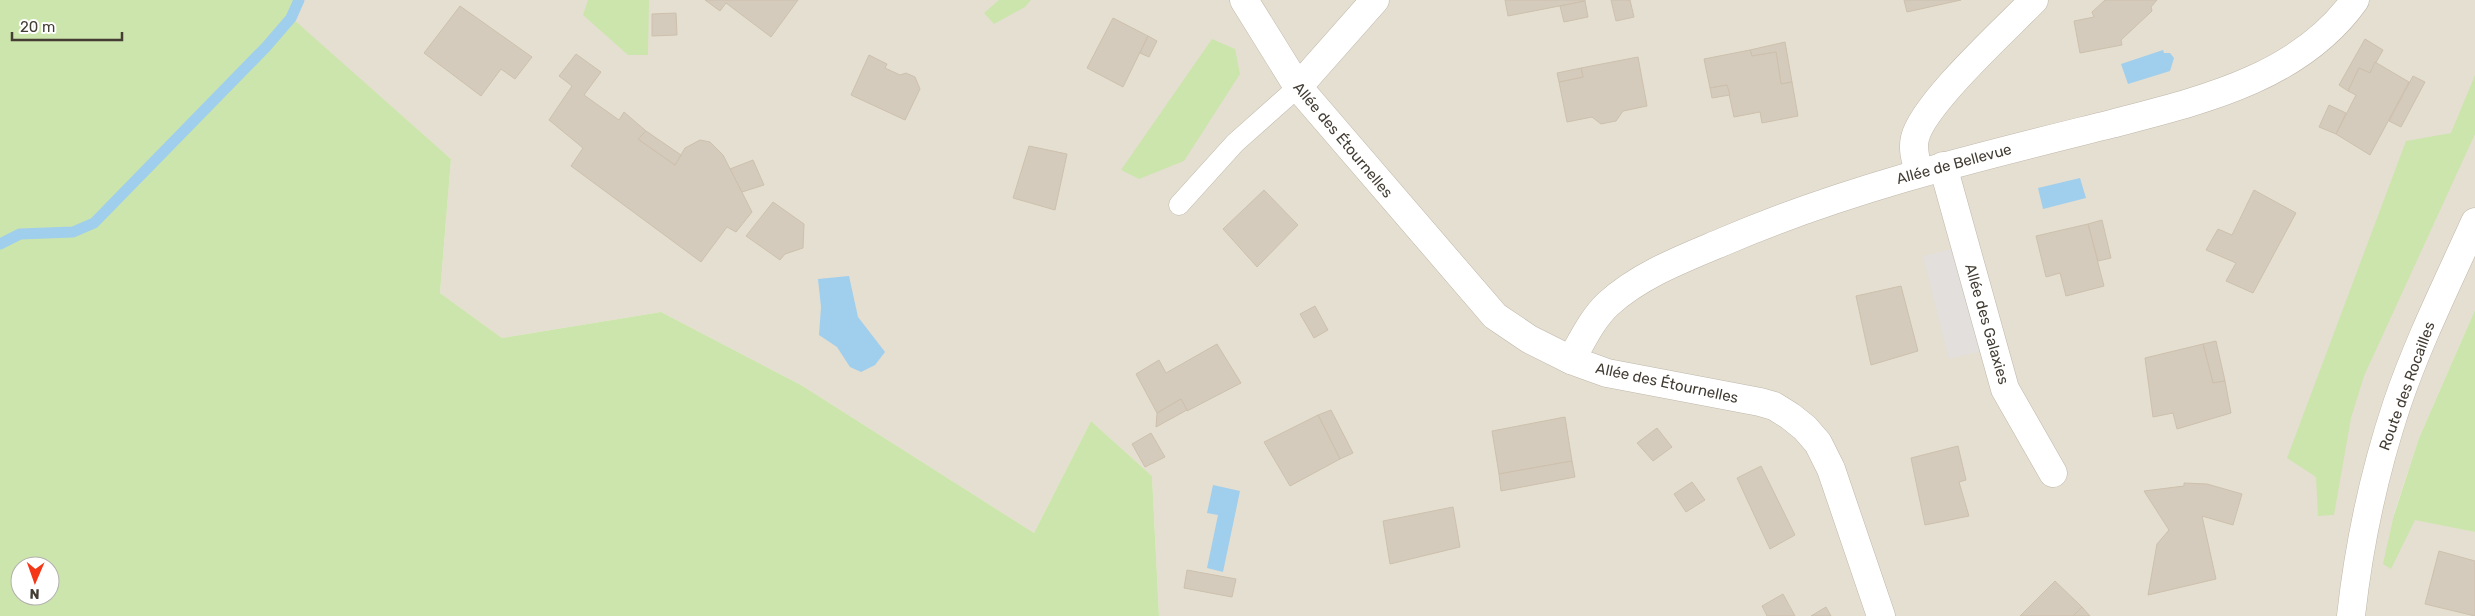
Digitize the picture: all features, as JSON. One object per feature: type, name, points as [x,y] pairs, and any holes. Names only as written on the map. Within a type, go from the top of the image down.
[{"type":"street","name":"Allée des Étournelles","points":[[1244,0],[1298,88],[1495,316],[1529,339],[1571,360],[1607,372],[1774,406],[1805,428],[1818,443],[1831,469],[1881,616]]},
{"type":"street","points":[[1298,88],[1375,0]]},
{"type":"street","name":"Allée des Galaxies","points":[[2034,0],[1941,96],[1922,122],[1914,146],[1931,169],[2005,389],[2053,473]]},
{"type":"street","name":"Allée de Bellevue","points":[[1571,360],[1602,311],[1623,293],[1646,278],[1682,259],[1764,224],[1931,169],[2188,104],[2242,85],[2272,71],[2308,48],[2355,0]]},
{"type":"street","name":"Route des Rocailles","points":[[2351,616],[2358,560],[2368,511],[2398,402],[2420,345],[2475,222]]},
{"type":"lane","points":[[1179,205],[1235,143],[1298,88]]},
{"type":"shaded area","points":[[295,0],[2475,0],[2475,310],[2419,438],[2394,514],[2475,532],[2475,616],[1159,616],[1152,476],[1091,421],[1034,533],[801,385],[661,312],[502,338],[440,293],[451,159],[291,18]]},
{"type":"shaded area","points":[[1965,246],[1994,348],[1949,359],[1923,256]]},
{"type":"green space","points":[[0,0],[303,0],[292,18],[451,159],[440,293],[502,338],[661,312],[801,385],[1034,533],[1091,421],[1152,476],[1159,616],[0,616]]},
{"type":"green space","points":[[588,0],[649,0],[648,55],[628,55],[583,15]]},
{"type":"green space","points":[[999,0],[1031,0],[1025,7],[994,24],[984,13]]},
{"type":"green space","points":[[1212,39],[1235,49],[1240,74],[1184,161],[1139,179],[1121,170]]},
{"type":"green space","points":[[2475,75],[2475,134],[2364,376],[2351,418],[2334,515],[2318,516],[2316,477],[2287,458],[2406,141],[2451,133]]},
{"type":"green space","points":[[2475,310],[2475,532],[2415,520],[2391,569],[2383,564],[2394,515],[2419,438]]},
{"type":"water","points":[[2163,50],[2164,53],[2170,53],[2174,58],[2170,71],[2128,84],[2121,64]]},
{"type":"water","points":[[2080,178],[2086,198],[2043,209],[2038,188]]},
{"type":"water","points":[[849,276],[858,317],[885,352],[875,365],[861,372],[850,367],[837,347],[819,335],[821,307],[818,279]]},
{"type":"water","points":[[1213,485],[1240,491],[1223,572],[1207,568],[1218,515],[1207,513]]},
{"type":"building","points":[[705,0],[798,0],[771,37],[726,3],[720,11]]},
{"type":"building","points":[[1505,0],[1585,0],[1585,1],[1508,16]]},
{"type":"building","points":[[1611,0],[1630,0],[1634,17],[1616,21]]},
{"type":"building","points":[[1904,0],[1961,0],[1907,12]]},
{"type":"building","points":[[2105,0],[2157,0],[2151,7],[2152,11],[2121,40],[2122,45],[2080,53],[2074,21],[2094,17],[2092,12]]},
{"type":"building","points":[[1585,1],[1588,17],[1564,22],[1560,6]]},
{"type":"building","points":[[460,6],[532,57],[515,79],[501,69],[481,96],[424,53]]},
{"type":"building","points":[[676,13],[677,35],[652,36],[652,14]]},
{"type":"building","points":[[1113,18],[1148,36],[1123,87],[1087,68]]},
{"type":"building","points":[[1148,36],[1157,41],[1149,57],[1140,53]]},
{"type":"building","points":[[2365,39],[2383,50],[2370,73],[2359,68],[2348,91],[2339,85]]},
{"type":"building","points":[[1785,42],[1792,82],[1781,84],[1776,52],[1752,56],[1750,50]]},
{"type":"building","points":[[1750,50],[1752,56],[1776,52],[1781,84],[1792,82],[1798,116],[1762,123],[1760,112],[1734,117],[1727,85],[1710,88],[1704,59]]},
{"type":"building","points":[[576,54],[601,72],[584,95],[619,120],[624,112],[646,131],[638,139],[675,165],[685,148],[700,140],[710,142],[723,155],[752,212],[736,232],[727,227],[701,262],[571,166],[583,148],[549,120],[572,86],[559,76]]},
{"type":"building","points":[[869,55],[887,64],[885,68],[900,75],[906,73],[915,77],[920,89],[905,120],[851,95]]},
{"type":"building","points":[[1638,57],[1647,106],[1623,111],[1616,121],[1601,124],[1592,117],[1567,122],[1559,82],[1583,77],[1581,68]]},
{"type":"building","points":[[2375,62],[2409,82],[2370,155],[2336,134],[2356,95],[2348,91],[2359,68],[2370,73]]},
{"type":"building","points":[[1581,68],[1583,77],[1559,82],[1557,73]]},
{"type":"building","points":[[2413,76],[2425,82],[2401,127],[2389,121]]},
{"type":"building","points":[[1727,85],[1730,95],[1712,98],[1710,88]]},
{"type":"building","points":[[2329,105],[2346,113],[2336,134],[2319,127]]},
{"type":"building","points":[[646,131],[681,155],[675,165],[638,139]]},
{"type":"building","points":[[1029,146],[1067,154],[1055,210],[1013,198]]},
{"type":"building","points":[[753,160],[764,185],[742,192],[730,169]]},
{"type":"building","points":[[1264,190],[1298,225],[1257,267],[1223,229]]},
{"type":"building","points":[[2254,190],[2296,213],[2253,293],[2226,281],[2236,263],[2206,250],[2218,229],[2232,235]]},
{"type":"building","points":[[773,202],[804,224],[803,248],[785,254],[780,260],[746,236]]},
{"type":"building","points":[[2102,220],[2111,258],[2098,261],[2088,224]]},
{"type":"building","points":[[2088,224],[2104,286],[2066,296],[2060,273],[2046,277],[2036,236]]},
{"type":"building","points":[[1901,286],[1918,351],[1871,365],[1856,296]]},
{"type":"building","points":[[1315,306],[1328,330],[1314,338],[1300,314]]},
{"type":"building","points":[[2216,341],[2225,381],[2213,383],[2203,344]]},
{"type":"building","points":[[1217,344],[1241,383],[1187,411],[1181,399],[1157,413],[1136,374],[1159,360],[1166,373]]},
{"type":"building","points":[[2203,344],[2213,383],[2225,381],[2231,413],[2177,429],[2173,413],[2153,417],[2145,358]]},
{"type":"building","points":[[1181,399],[1187,410],[1156,427],[1157,413]]},
{"type":"building","points":[[1331,410],[1353,453],[1340,459],[1318,415]]},
{"type":"building","points":[[1318,415],[1340,459],[1290,486],[1264,442]]},
{"type":"building","points":[[1565,417],[1572,461],[1499,474],[1492,431]]},
{"type":"building","points":[[1657,428],[1672,447],[1653,461],[1637,443]]},
{"type":"building","points":[[1151,433],[1165,457],[1145,467],[1132,444]]},
{"type":"building","points":[[1958,446],[1966,480],[1959,482],[1969,516],[1925,525],[1911,458]]},
{"type":"building","points":[[1572,461],[1575,477],[1501,491],[1499,474]]},
{"type":"building","points":[[1761,466],[1795,535],[1770,549],[1737,478]]},
{"type":"building","points":[[1692,482],[1705,500],[1686,512],[1674,494]]},
{"type":"building","points":[[2184,483],[2207,484],[2242,494],[2233,525],[2202,516],[2216,579],[2148,595],[2157,544],[2169,530],[2144,491],[2184,486]]},
{"type":"building","points":[[1453,507],[1460,547],[1390,564],[1383,521]]},
{"type":"building","points":[[2439,551],[2475,561],[2475,616],[2425,604]]},
{"type":"building","points":[[1187,570],[1236,579],[1232,597],[1184,588]]},
{"type":"building","points":[[2055,581],[2082,607],[2073,616],[2020,616]]},
{"type":"building","points":[[1783,594],[1795,616],[1767,616],[1762,606]]},
{"type":"building","points":[[1826,607],[1831,616],[1811,616]]},
{"type":"building","points":[[2082,607],[2090,616],[2073,616]]},
{"type":"waterway","points":[[0,244],[20,234],[73,232],[94,223],[266,47],[291,18],[299,0]]}]
